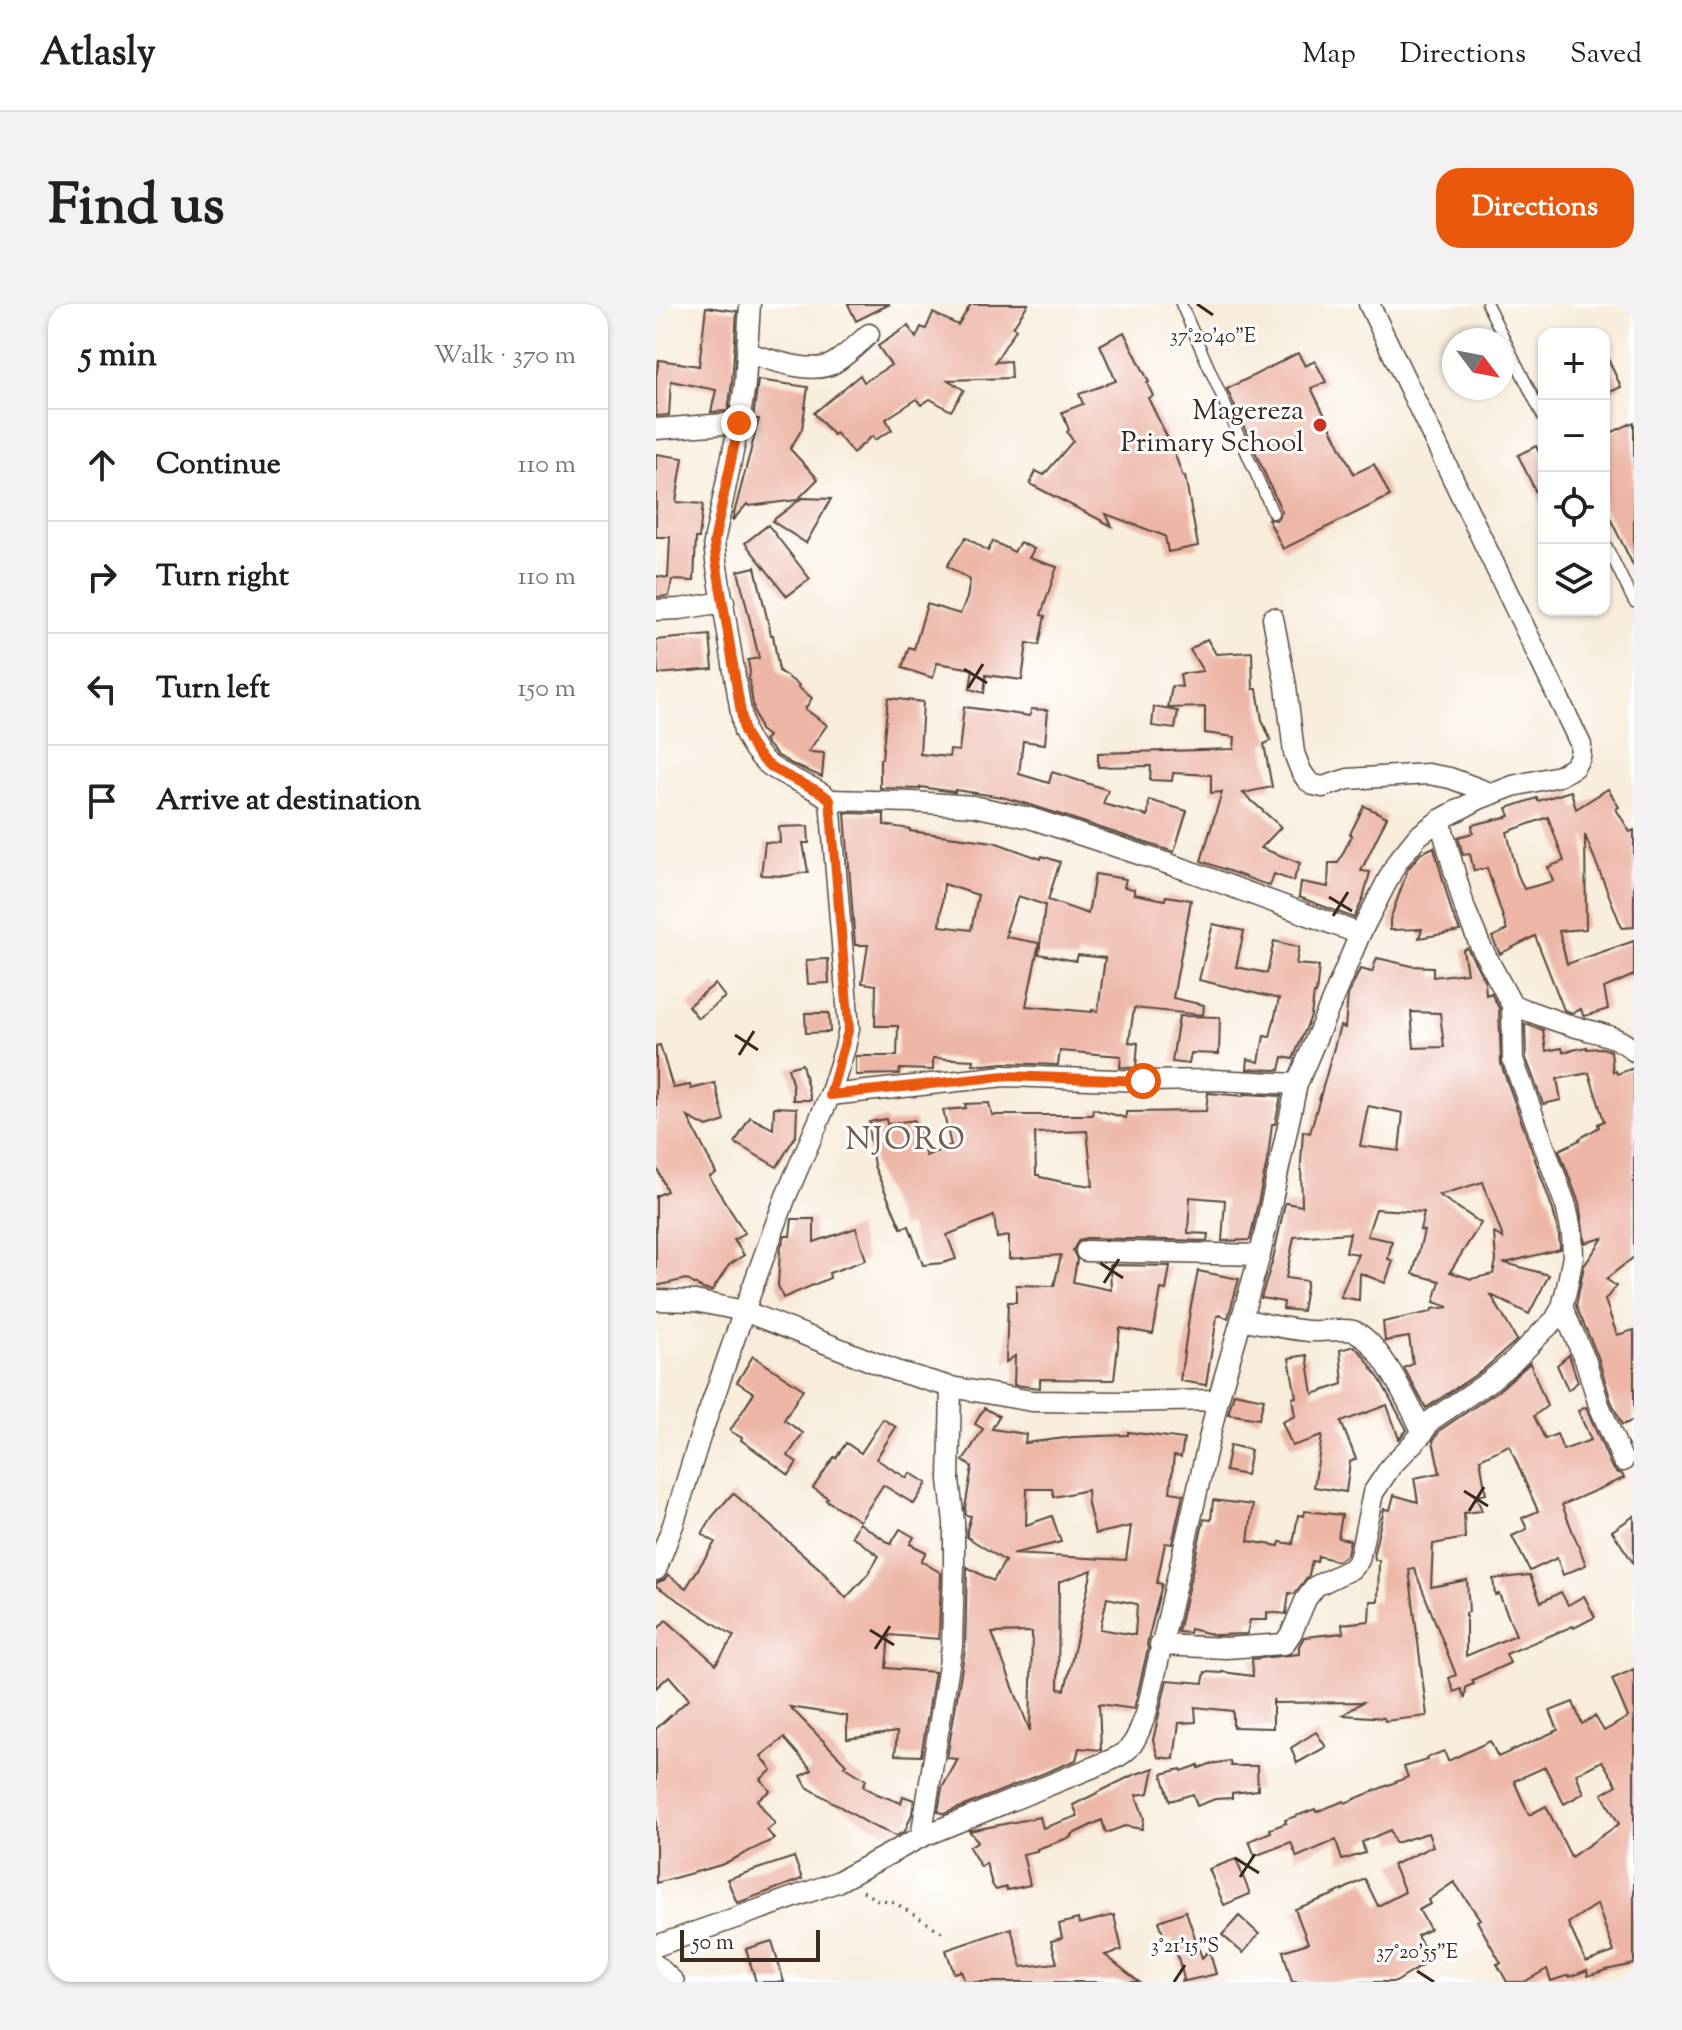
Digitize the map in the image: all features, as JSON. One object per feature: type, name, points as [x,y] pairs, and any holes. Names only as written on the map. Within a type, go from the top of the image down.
[{"type":"street","points":[[750,304],[739,423],[714,542],[744,731],[756,754],[772,768],[830,800],[973,806],[1030,818],[1184,869],[1360,934]]},
{"type":"street","points":[[656,1946],[837,1882],[921,1837],[1122,1756],[1132,1746],[1146,1714],[1218,1400],[1260,1255],[1297,1084],[1360,934],[1397,862],[1418,836],[1479,799],[1513,786],[1559,776],[1574,767],[1580,757],[1581,745],[1369,304]]},
{"type":"street","points":[[747,353],[784,363],[822,367],[832,364],[869,334]]},
{"type":"street","points":[[656,429],[739,423]]},
{"type":"street","points":[[656,610],[724,602]]},
{"type":"street","points":[[1273,618],[1294,753],[1307,780],[1323,787],[1348,779],[1428,774],[1450,778],[1493,794]]},
{"type":"street","points":[[656,1570],[786,1196],[830,1095],[849,1028],[830,800]]},
{"type":"street","points":[[1160,1645],[1226,1648],[1284,1644],[1306,1599],[1316,1586],[1356,1566],[1373,1493],[1391,1466],[1423,1433],[1430,1421],[1515,1360],[1555,1320],[1562,1307],[1573,1256],[1566,1206],[1513,1060],[1512,1005],[1465,909],[1440,820]]},
{"type":"street","points":[[1512,1005],[1606,1034],[1634,1051]]},
{"type":"street","points":[[830,1095],[1004,1076],[1297,1084]]},
{"type":"street","points":[[1086,1251],[1260,1255]]},
{"type":"street","points":[[656,1300],[695,1301],[744,1311],[896,1371],[951,1387],[1032,1401],[1218,1400]]},
{"type":"street","points":[[1562,1307],[1623,1461]]},
{"type":"street","points":[[1242,1319],[1279,1328],[1353,1331],[1381,1357],[1423,1433]]},
{"type":"street","points":[[921,1837],[952,1647],[954,1522],[949,1480],[951,1387]]},
{"type":"street","points":[[656,1965],[674,1982]]},
{"type":"lane","points":[[1181,304],[1273,513]]},
{"type":"lane","points":[[1487,304],[1538,407]]},
{"type":"lane","points":[[1605,544],[1634,602]]},
{"type":"path","points":[[837,1882],[862,1890],[876,1900],[895,1903],[942,1932]]},
{"type":"building","points":[[848,304],[890,304],[856,321]]},
{"type":"building","points":[[971,304],[1028,304],[995,362],[1010,361],[1011,378],[948,380],[964,390],[951,411],[930,399],[921,405],[917,399],[886,419],[892,430],[875,440],[872,436],[853,453],[814,413],[860,375],[864,382],[891,365],[878,346],[908,326],[916,338],[921,327],[926,329],[933,313],[958,325]]},
{"type":"building","points":[[706,307],[737,311],[728,411],[711,412],[716,390],[671,381],[669,415],[656,416],[659,360],[699,366]]},
{"type":"building","points":[[1124,332],[1149,382],[1153,396],[1148,398],[1185,476],[1198,546],[1168,552],[1165,536],[1106,514],[1112,526],[1030,484],[1036,471],[1044,475],[1073,441],[1067,432],[1069,430],[1062,412],[1083,404],[1079,394],[1116,381],[1100,345]]},
{"type":"building","points":[[1298,353],[1305,366],[1315,361],[1326,382],[1311,388],[1354,474],[1374,464],[1390,496],[1283,549],[1268,519],[1277,520],[1282,512],[1227,389]]},
{"type":"building","points":[[1610,363],[1621,387],[1610,392]]},
{"type":"building","points":[[758,380],[808,387],[802,429],[790,449],[818,479],[797,500],[747,504],[732,521],[759,419],[753,419]]},
{"type":"building","points":[[1634,422],[1634,567],[1610,518],[1610,433]]},
{"type":"building","points":[[1536,446],[1538,497],[1518,455]]},
{"type":"building","points":[[656,454],[683,458],[676,502],[703,504],[699,538],[696,538],[694,581],[672,580],[669,596],[656,597],[656,576],[668,578],[670,537],[656,537]]},
{"type":"building","points":[[802,498],[831,499],[806,543],[772,521]]},
{"type":"building","points":[[768,525],[810,579],[787,596],[745,543]]},
{"type":"building","points":[[966,537],[988,551],[993,541],[1014,552],[1020,542],[1034,549],[1029,558],[1057,567],[1041,615],[1045,616],[1039,645],[1027,643],[1022,680],[986,675],[984,693],[970,689],[973,669],[937,663],[933,678],[902,668],[909,647],[914,649],[927,604],[960,614],[970,580],[947,566]]},
{"type":"building","points":[[755,567],[779,671],[812,698],[805,709],[827,725],[808,752],[824,753],[822,777],[777,755],[764,741],[768,736],[760,730],[754,711],[748,660],[759,658],[738,571]]},
{"type":"building","points":[[710,635],[713,669],[658,674],[656,640]]},
{"type":"building","points":[[1207,639],[1216,654],[1252,652],[1253,689],[1257,689],[1262,720],[1271,741],[1264,744],[1272,787],[1243,793],[1281,827],[1261,848],[1300,863],[1293,881],[1274,874],[1270,886],[1201,861],[1222,792],[1211,793],[1211,775],[1173,773],[1172,781],[1150,780],[1151,766],[1098,767],[1098,753],[1234,749],[1235,737],[1205,733],[1205,707],[1168,708],[1172,686],[1182,687],[1180,674],[1203,671],[1190,650]]},
{"type":"building","points":[[888,698],[923,702],[920,754],[949,757],[950,750],[959,751],[964,707],[1030,716],[1031,709],[1048,710],[1045,744],[1023,741],[1019,774],[1049,783],[1052,772],[1108,790],[1103,804],[1148,816],[1149,800],[1187,811],[1174,852],[1002,797],[920,787],[880,788],[880,759]]},
{"type":"building","points":[[1154,707],[1178,711],[1175,729],[1152,726]]},
{"type":"building","points":[[1608,789],[1630,832],[1634,830],[1634,927],[1622,928],[1585,835],[1586,929],[1559,931],[1567,964],[1634,941],[1634,975],[1604,988],[1608,1009],[1585,1016],[1581,1009],[1573,1013],[1564,1010],[1535,936],[1500,954],[1492,937],[1507,930],[1487,868],[1474,871],[1470,854],[1463,855],[1458,837],[1473,833],[1472,825],[1510,816],[1507,808],[1537,798],[1538,801],[1571,791],[1576,809]],"holes":[[[1548,817],[1564,861],[1548,867],[1553,881],[1524,889],[1507,832]]]},
{"type":"building","points":[[1364,806],[1387,817],[1361,871],[1370,872],[1354,918],[1299,897],[1301,882],[1328,887],[1329,863],[1338,863]]},
{"type":"building","points":[[845,813],[884,814],[884,825],[994,842],[1041,859],[1042,856],[1060,862],[1048,900],[1088,914],[1095,874],[1126,879],[1124,887],[1134,889],[1134,894],[1165,900],[1166,896],[1191,900],[1173,998],[1204,1005],[1203,1015],[1134,1008],[1129,1042],[1138,1043],[1136,1068],[1120,1067],[1121,1056],[1060,1051],[1058,1065],[984,1065],[973,1064],[974,1060],[933,1058],[933,1070],[900,1069],[899,1074],[856,1075],[856,1056],[897,1056],[898,1026],[875,1026],[876,985],[862,983],[868,945],[855,945]],"holes":[[[944,884],[978,895],[971,930],[940,926]],[[1018,896],[1045,905],[1039,954],[1076,961],[1078,955],[1105,958],[1098,1011],[1026,1006],[1039,943],[1006,937]]]},
{"type":"building","points":[[808,826],[809,843],[803,843],[808,872],[786,876],[761,875],[765,842],[780,843],[779,827]]},
{"type":"building","points":[[1434,847],[1460,931],[1419,938],[1422,929],[1390,930],[1390,920],[1408,869],[1421,853]]},
{"type":"building","points":[[1213,924],[1244,931],[1236,967],[1267,973],[1274,941],[1299,947],[1296,964],[1319,966],[1311,1016],[1293,1059],[1283,1057],[1280,1070],[1247,1069],[1248,1059],[1259,1062],[1264,1036],[1270,1037],[1279,999],[1199,980]]},
{"type":"building","points":[[1467,948],[1485,981],[1486,995],[1491,993],[1499,1008],[1501,1064],[1553,1210],[1560,1249],[1505,1263],[1549,1275],[1529,1314],[1491,1295],[1517,1340],[1483,1370],[1426,1408],[1404,1368],[1413,1364],[1409,1337],[1385,1341],[1383,1322],[1449,1307],[1434,1302],[1440,1281],[1413,1274],[1424,1231],[1420,1230],[1424,1212],[1376,1209],[1367,1236],[1392,1241],[1388,1259],[1393,1261],[1385,1283],[1360,1273],[1359,1300],[1340,1297],[1358,1254],[1346,1252],[1350,1233],[1294,1237],[1286,1278],[1307,1281],[1302,1311],[1283,1309],[1284,1302],[1261,1298],[1285,1203],[1302,1206],[1303,1131],[1310,1133],[1340,1026],[1345,1028],[1348,995],[1360,969],[1372,972],[1377,958],[1433,967],[1433,977],[1467,973],[1463,950]],"holes":[[[1411,1012],[1440,1013],[1444,1047],[1414,1048]],[[1368,1106],[1403,1113],[1399,1151],[1360,1146]],[[1483,1182],[1503,1238],[1494,1233],[1496,1261],[1493,1274],[1471,1279],[1450,1272],[1481,1223],[1439,1195]]]},
{"type":"building","points":[[828,959],[829,983],[808,984],[806,960]]},
{"type":"building","points":[[715,984],[725,997],[698,1018],[688,1006]]},
{"type":"building","points":[[805,1013],[829,1013],[830,1032],[806,1033]]},
{"type":"building","points":[[1179,1016],[1220,1017],[1219,1054],[1191,1053],[1189,1064],[1172,1062]]},
{"type":"building","points":[[1525,1024],[1543,1030],[1546,1051],[1602,1048],[1611,1051],[1613,1072],[1617,1074],[1634,1068],[1634,1257],[1606,1279],[1616,1286],[1605,1300],[1617,1335],[1634,1330],[1634,1420],[1622,1425],[1576,1306],[1584,1266],[1603,1238],[1585,1243],[1579,1203],[1559,1150],[1580,1140],[1604,1121],[1589,1073],[1557,1079],[1561,1100],[1543,1104],[1526,1058]]},
{"type":"building","points":[[660,1045],[673,1088],[690,1085],[691,1089],[715,1083],[725,1121],[707,1127],[688,1117],[716,1173],[709,1177],[745,1233],[734,1240],[744,1255],[729,1265],[712,1291],[686,1279],[656,1286],[656,1196],[667,1191],[656,1166],[656,1046]]},
{"type":"building","points":[[802,1064],[811,1100],[793,1100],[788,1068]]},
{"type":"building","points":[[1208,1093],[1281,1096],[1275,1124],[1272,1124],[1250,1240],[1222,1241],[1225,1200],[1190,1197],[1188,1233],[1208,1234],[1207,1241],[1079,1240],[1073,1250],[1077,1260],[1073,1282],[1111,1290],[1110,1265],[1170,1266],[1166,1290],[1161,1289],[1153,1334],[1120,1328],[1114,1380],[1040,1379],[1040,1388],[1014,1385],[1015,1356],[1006,1362],[1008,1302],[1016,1302],[1016,1285],[1054,1286],[1061,1255],[1009,1259],[1009,1236],[997,1238],[994,1216],[947,1235],[956,1259],[923,1265],[909,1226],[901,1228],[874,1166],[868,1126],[869,1122],[886,1119],[887,1124],[914,1120],[926,1156],[951,1146],[943,1110],[966,1108],[965,1104],[989,1103],[992,1115],[1092,1115],[1093,1109],[1126,1118],[1126,1112],[1206,1111]],"holes":[[[1087,1131],[1093,1186],[1036,1175],[1035,1133]]]},
{"type":"building","points":[[774,1107],[797,1108],[796,1135],[777,1167],[735,1143],[750,1117],[773,1129]]},
{"type":"building","points":[[792,1219],[814,1219],[814,1242],[856,1228],[866,1260],[829,1273],[830,1278],[783,1298],[778,1285],[780,1250],[785,1236],[790,1236]]},
{"type":"building","points":[[1198,1271],[1239,1279],[1228,1318],[1217,1317],[1206,1385],[1180,1381]]},
{"type":"building","points":[[1354,1346],[1382,1383],[1407,1430],[1399,1439],[1387,1405],[1341,1422],[1356,1459],[1350,1462],[1346,1492],[1314,1487],[1322,1436],[1292,1446],[1282,1422],[1295,1416],[1292,1398],[1296,1397],[1289,1358],[1307,1355],[1313,1394],[1343,1384],[1340,1350]]},
{"type":"building","points":[[1569,1355],[1578,1382],[1568,1390],[1557,1365]]},
{"type":"building","points":[[753,1356],[803,1389],[784,1420],[803,1433],[788,1456],[797,1462],[789,1475],[730,1431],[754,1393],[737,1382]]},
{"type":"building","points":[[1530,1363],[1547,1406],[1534,1416],[1545,1439],[1557,1434],[1563,1450],[1591,1440],[1578,1411],[1586,1407],[1611,1466],[1624,1478],[1562,1505],[1586,1565],[1563,1575],[1557,1558],[1530,1571],[1512,1536],[1527,1529],[1522,1518],[1538,1511],[1509,1445],[1480,1459],[1486,1494],[1476,1496],[1482,1511],[1464,1513],[1465,1538],[1433,1544],[1431,1587],[1467,1580],[1469,1612],[1466,1613],[1466,1656],[1516,1635],[1499,1594],[1495,1595],[1493,1579],[1530,1575],[1541,1602],[1561,1592],[1568,1605],[1584,1596],[1595,1617],[1506,1654],[1510,1663],[1472,1680],[1474,1684],[1466,1687],[1465,1699],[1461,1689],[1454,1692],[1449,1678],[1456,1675],[1414,1568],[1409,1569],[1427,1716],[1385,1721],[1384,1718],[1343,1715],[1363,1702],[1274,1703],[1273,1699],[1273,1728],[1233,1727],[1233,1711],[1195,1707],[1196,1722],[1179,1723],[1174,1759],[1158,1757],[1153,1740],[1167,1680],[1203,1683],[1205,1672],[1253,1676],[1252,1659],[1299,1654],[1304,1637],[1343,1633],[1342,1624],[1369,1621],[1370,1601],[1378,1601],[1379,1560],[1375,1560],[1374,1552],[1384,1509],[1390,1510],[1394,1495],[1418,1502],[1414,1478],[1440,1473],[1433,1441],[1440,1430],[1498,1391]]},
{"type":"building","points":[[1234,1393],[1264,1399],[1259,1419],[1228,1414]]},
{"type":"building","points":[[984,1408],[999,1416],[992,1429],[1026,1434],[1025,1443],[1128,1435],[1128,1432],[1184,1439],[1181,1457],[1174,1456],[1170,1492],[1183,1494],[1172,1544],[1165,1543],[1157,1583],[1162,1584],[1134,1709],[1099,1704],[1101,1750],[1079,1748],[1076,1760],[944,1814],[938,1811],[942,1788],[958,1759],[947,1758],[965,1649],[967,1567],[993,1581],[1005,1561],[967,1537],[971,1516],[966,1515],[965,1508],[972,1467],[963,1461],[983,1429],[975,1424]],"holes":[[[1027,1489],[1052,1489],[1054,1497],[1087,1490],[1095,1534],[1131,1526],[1126,1560],[1012,1554],[1061,1542],[1052,1516],[1026,1525]],[[1092,1570],[1065,1690],[1058,1689],[1059,1582]],[[1107,1598],[1137,1604],[1135,1635],[1100,1629]],[[1032,1632],[1030,1731],[992,1633]]]},
{"type":"building","points":[[883,1419],[896,1427],[876,1459],[907,1478],[910,1473],[927,1483],[914,1504],[883,1485],[860,1521],[813,1488],[846,1443],[861,1453]]},
{"type":"building","points":[[1230,1445],[1251,1450],[1246,1475],[1225,1471]]},
{"type":"building","points":[[733,1493],[820,1569],[846,1598],[869,1573],[879,1556],[852,1536],[859,1523],[891,1544],[900,1529],[914,1537],[910,1544],[926,1552],[921,1561],[941,1573],[939,1639],[889,1635],[886,1668],[935,1672],[921,1756],[895,1755],[897,1732],[847,1739],[847,1716],[790,1707],[846,1764],[844,1766],[866,1780],[863,1786],[901,1803],[903,1796],[914,1800],[912,1814],[905,1831],[896,1836],[871,1825],[807,1787],[801,1776],[812,1770],[784,1738],[761,1756],[772,1770],[761,1779],[770,1791],[757,1800],[775,1824],[767,1830],[774,1839],[721,1865],[656,1883],[656,1729],[689,1699],[669,1676],[656,1688],[656,1631],[666,1620],[716,1664],[734,1636],[656,1586],[656,1583],[668,1575],[686,1588],[715,1542],[702,1534]]},
{"type":"building","points":[[1213,1500],[1253,1505],[1248,1541],[1279,1546],[1280,1542],[1293,1544],[1298,1515],[1304,1516],[1305,1511],[1342,1515],[1338,1538],[1350,1540],[1347,1554],[1338,1561],[1318,1556],[1317,1562],[1312,1561],[1309,1575],[1294,1594],[1289,1593],[1286,1614],[1267,1612],[1267,1620],[1250,1620],[1247,1634],[1216,1635],[1190,1629],[1189,1633],[1178,1632],[1204,1519],[1211,1520]]},
{"type":"building","points":[[1634,1516],[1634,1564],[1612,1531]]},
{"type":"building","points":[[1634,1669],[1634,1964],[1588,1976],[1587,1970],[1551,1981],[1547,1969],[1524,1982],[1507,1982],[1497,1964],[1501,1963],[1477,1921],[1480,1919],[1454,1882],[1419,1910],[1430,1929],[1417,1936],[1431,1960],[1396,1982],[1292,1982],[1283,1951],[1308,1943],[1295,1909],[1365,1879],[1378,1906],[1405,1892],[1393,1865],[1433,1846],[1428,1833],[1395,1843],[1390,1830],[1362,1842],[1365,1853],[1342,1860],[1336,1840],[1297,1857],[1291,1842],[1255,1856],[1249,1841],[1271,1832],[1270,1829],[1286,1823],[1285,1820],[1315,1809],[1316,1812],[1345,1803],[1408,1777],[1404,1767],[1444,1751],[1448,1761],[1490,1741],[1498,1757],[1558,1730],[1550,1711],[1573,1702],[1582,1724],[1595,1716],[1604,1731],[1628,1717],[1612,1679]],"holes":[[[1602,1761],[1617,1785],[1602,1794],[1619,1824],[1571,1857],[1546,1806],[1529,1815],[1514,1781],[1545,1767],[1564,1804],[1584,1793],[1576,1774]],[[1597,1904],[1614,1952],[1586,1962],[1568,1923]]]},
{"type":"building","points":[[1316,1732],[1326,1747],[1297,1763],[1291,1748]]},
{"type":"building","points":[[1230,1761],[1231,1766],[1257,1766],[1258,1790],[1232,1793],[1232,1798],[1215,1799],[1197,1806],[1193,1794],[1170,1801],[1162,1774]]},
{"type":"building","points":[[1154,1768],[1149,1793],[1136,1795],[1144,1818],[1142,1829],[1125,1826],[1106,1833],[1102,1820],[1071,1837],[1023,1854],[1030,1885],[996,1890],[986,1863],[981,1867],[969,1847],[978,1841],[969,1831],[1040,1817],[1043,1828],[1078,1816],[1073,1805]]},
{"type":"building","points":[[794,1857],[802,1879],[737,1903],[727,1879]]},
{"type":"building","points":[[1236,1859],[1250,1894],[1224,1905],[1209,1869]]},
{"type":"building","points":[[1186,1911],[1202,1958],[1209,1950],[1216,1974],[1181,1982],[1184,1979],[1173,1939],[1166,1941],[1159,1921]]},
{"type":"building","points":[[1114,1915],[1122,1950],[1105,1955],[1139,1982],[965,1982],[961,1971],[954,1973],[946,1950],[1011,1928],[1022,1967],[1057,1963],[1051,1941],[1062,1938],[1059,1924],[1078,1919],[1079,1924]]},
{"type":"building","points":[[1239,1916],[1259,1934],[1243,1953],[1222,1935]]},
{"type":"building","points":[[772,1941],[784,1982],[756,1982],[746,1949]]},
{"type":"place","name":"Magereza Primary School","points":[[1320,425]]},
{"type":"district","name":"NJORO","points":[[906,1138]]},
{"type":"route","points":[[739,423],[714,542],[716,561],[744,731],[749,742],[763,762],[830,800],[849,1028],[830,1095],[1004,1076],[1143,1081]]}]
